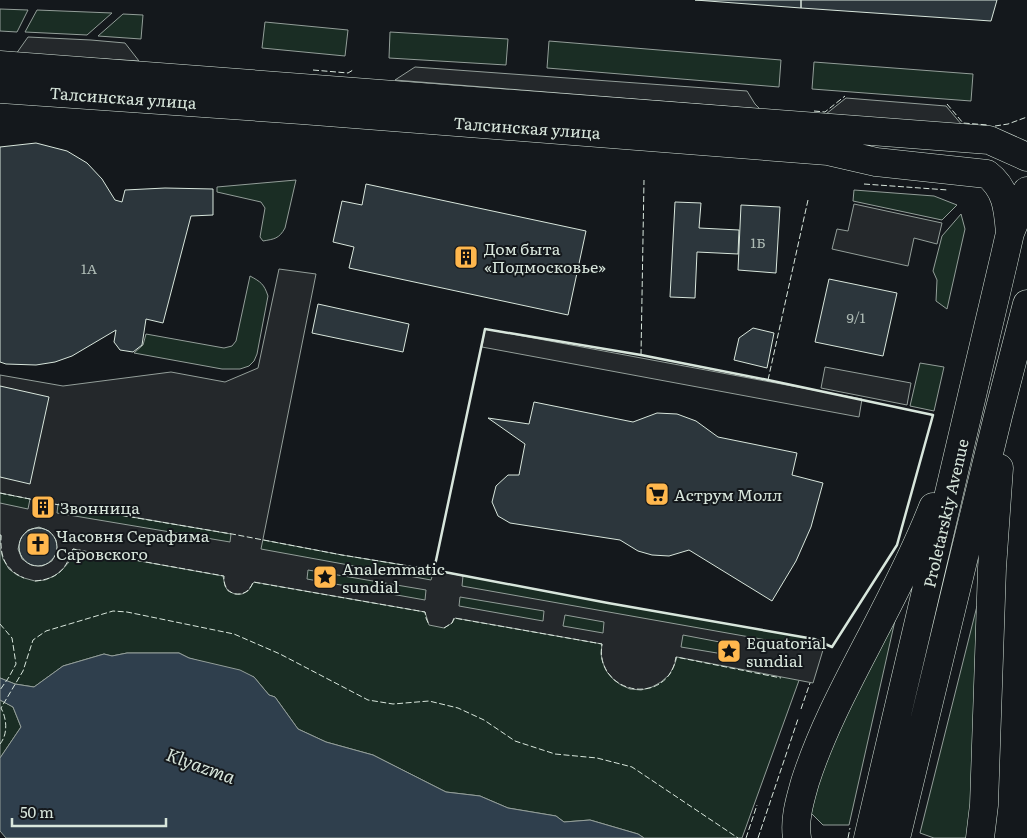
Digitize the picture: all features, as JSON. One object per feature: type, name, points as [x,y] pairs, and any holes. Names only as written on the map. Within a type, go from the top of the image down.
[{"type":"main road","name":"Талсинская улица","points":[[0,65],[988,140],[1027,157]]},
{"type":"main road","name":"Талсинская улица","points":[[0,89],[302,110],[828,151],[876,162],[987,174],[1001,188],[1008,213],[1010,233]]},
{"type":"main road","name":"Proletarskiy Avenue","points":[[869,835],[1010,233],[1027,191]]},
{"type":"main road","name":"Proletarskiy Avenue","points":[[896,838],[1027,304]]},
{"type":"main road","points":[[798,838],[796,825],[800,799],[817,749],[849,678],[918,542],[968,412]]},
{"type":"main road","points":[[980,838],[984,805],[992,568],[998,473],[998,416]]},
{"type":"green space","points":[[0,9],[28,10],[17,32],[0,31]]},
{"type":"green space","points":[[37,10],[112,13],[87,35],[25,32]]},
{"type":"green space","points":[[123,14],[143,15],[141,39],[98,36]]},
{"type":"green space","points":[[265,22],[348,30],[345,56],[262,48]]},
{"type":"green space","points":[[390,32],[508,39],[506,65],[389,58]]},
{"type":"green space","points":[[549,41],[781,60],[779,87],[547,68]]},
{"type":"green space","points":[[814,62],[973,74],[971,101],[812,89]]},
{"type":"green space","points":[[296,180],[285,228],[276,238],[270,240],[263,241],[260,237],[265,208],[261,202],[217,192],[217,187]]},
{"type":"green space","points":[[854,190],[934,196],[957,205],[942,220],[853,201]]},
{"type":"green space","points":[[961,214],[965,229],[947,309],[936,301],[937,280],[933,271],[942,236]]},
{"type":"green space","points":[[250,276],[262,284],[268,296],[257,354],[249,366],[240,369],[222,369],[134,353],[143,345],[146,334],[224,348],[232,346],[236,341]]},
{"type":"green space","points":[[920,363],[944,367],[934,411],[910,406]]},
{"type":"green space","points":[[0,493],[814,639],[742,838],[644,838],[638,834],[590,820],[564,822],[556,816],[508,808],[480,796],[446,792],[373,755],[326,742],[298,729],[275,697],[269,695],[254,677],[189,658],[179,653],[127,653],[112,656],[104,654],[63,666],[34,687],[15,684],[0,678]],"holes":[[[39,527],[52,534],[56,546],[54,556],[49,562],[38,566],[31,564],[22,557],[20,543],[26,531]]]},
{"type":"green space","points":[[977,606],[971,808],[967,838],[934,838],[920,833]]},
{"type":"green space","points":[[896,616],[849,825],[823,825],[809,811],[836,731]]},
{"type":"green space","points":[[0,700],[13,707],[21,727],[0,758]]},
{"type":"shaded area","points":[[28,37],[125,43],[139,61],[16,54]]},
{"type":"shaded area","points":[[415,67],[747,91],[760,109],[395,80]]},
{"type":"shaded area","points":[[846,98],[946,106],[962,125],[826,114]]},
{"type":"shaded area","points":[[854,204],[942,223],[937,244],[914,238],[908,266],[832,249],[837,229],[848,231]]},
{"type":"shaded area","points":[[279,269],[316,274],[261,549],[431,580],[434,570],[463,576],[462,586],[823,650],[813,683],[677,657],[669,675],[661,682],[641,690],[630,689],[614,680],[607,672],[601,654],[602,644],[455,618],[452,623],[444,628],[429,625],[425,612],[254,582],[248,591],[242,594],[235,594],[228,591],[223,576],[73,549],[69,562],[61,571],[45,580],[35,581],[24,578],[9,569],[3,559],[0,547],[0,503],[28,509],[30,499],[0,493],[0,375],[63,386],[171,372],[225,382],[258,368]],"holes":[[[58,504],[231,534],[230,542],[57,513]],[[39,527],[49,531],[56,540],[57,551],[52,561],[42,566],[31,565],[22,559],[18,549],[21,538],[28,530]],[[308,570],[426,590],[425,600],[307,579]],[[460,597],[544,611],[543,621],[459,606]],[[565,615],[604,622],[603,633],[563,626]],[[683,635],[725,643],[723,654],[681,647]]]},
{"type":"shaded area","points":[[485,329],[862,399],[859,417],[482,347]]},
{"type":"shaded area","points":[[825,367],[911,383],[907,405],[821,388]]},
{"type":"water","name":"Klyazma","points":[[127,653],[179,653],[189,658],[240,670],[254,677],[269,695],[275,697],[298,729],[326,742],[373,755],[446,792],[480,796],[508,808],[556,816],[564,822],[590,820],[638,834],[644,838],[6,838],[0,831],[0,758],[21,727],[13,707],[0,700],[0,678],[15,684],[34,687],[63,666],[104,654],[112,656]]},
{"type":"building","points":[[695,0],[801,0],[801,8]]},
{"type":"building","points":[[801,0],[997,0],[991,21],[801,8]]},
{"type":"building","points":[[36,143],[67,151],[87,163],[102,179],[115,200],[122,202],[125,190],[165,188],[213,189],[213,215],[191,216],[163,323],[146,319],[142,345],[133,352],[120,350],[114,342],[116,330],[72,356],[55,362],[36,365],[0,362],[0,147]]},
{"type":"building","name":"Дом быта «Подмосковье»","points":[[366,184],[586,231],[568,315],[349,268],[354,247],[333,242],[342,201],[362,205]]},
{"type":"building","points":[[675,202],[701,203],[699,228],[739,230],[738,254],[697,252],[695,298],[670,297]]},
{"type":"building","points":[[741,205],[780,207],[776,273],[738,270]]},
{"type":"building","points":[[829,279],[897,293],[883,356],[815,342]]},
{"type":"building","points":[[318,304],[409,324],[403,352],[312,333]]},
{"type":"building","points":[[753,328],[774,333],[767,368],[734,360],[739,338]]},
{"type":"building","points":[[0,386],[49,397],[30,484],[0,477]]},
{"type":"building","name":"Аструм Молл","points":[[534,402],[633,422],[657,413],[677,414],[696,421],[718,437],[797,453],[792,475],[823,483],[811,527],[796,561],[772,601],[689,550],[669,556],[652,555],[638,551],[620,540],[510,523],[498,516],[492,502],[496,486],[508,475],[519,475],[525,444],[488,418],[529,424]]},
{"type":"building","name":"Звонница","points":[[35,500],[54,504],[52,515],[32,511]]},
{"type":"building","name":"Часовня Серафима Саровского","points":[[38,528],[45,529],[51,534],[56,540],[56,554],[51,560],[45,565],[38,566],[31,565],[25,560],[20,554],[19,547],[20,540],[25,534],[31,529]]},
{"type":"fence","points":[[313,70],[348,73],[353,70]]},
{"type":"fence","points":[[814,111],[825,112],[845,96]]},
{"type":"fence","points":[[947,104],[963,123],[988,125]]},
{"type":"fence","points":[[995,126],[1008,124],[1027,117]]},
{"type":"fence","points":[[641,355],[644,180]]},
{"type":"fence","points":[[864,184],[948,190]]},
{"type":"fence","points":[[768,380],[808,200]]},
{"type":"fence","points":[[0,493],[35,500]]},
{"type":"fence","points":[[54,504],[434,570]]},
{"type":"fence","points":[[0,535],[1,549],[5,561],[12,570],[24,578]]},
{"type":"fence","points":[[35,581],[50,578],[60,572],[73,549],[224,576],[224,583],[227,588],[236,594],[246,592],[253,582],[425,612],[429,625]]},
{"type":"fence","points":[[0,744],[3,740],[6,726],[1,708],[23,671],[33,640],[46,631],[113,611],[127,612],[234,634],[280,654],[368,700],[393,704],[429,701],[458,708],[484,720],[515,741],[555,754],[597,758],[632,767],[738,838]]},
{"type":"fence","points":[[444,628],[452,623],[454,618],[602,644],[603,663],[608,673],[623,685],[633,688],[643,689],[661,683],[672,671],[676,657],[781,678]]},
{"type":"fence","points":[[0,624],[12,638],[16,664],[0,690]]},
{"type":"fence","points":[[801,709],[810,683]]},
{"type":"fence","points":[[758,838],[798,719]]},
{"type":"fence","points":[[746,838],[757,805]]},
{"type":"fence","points":[[848,838],[850,828]]},
{"type":"wall","points":[[485,329],[641,355],[933,415],[897,545],[832,647],[814,639],[434,570],[485,329]]},
{"type":"place","name":"Дом быта «Подмосковье»","points":[[466,257]]},
{"type":"place","name":"Аструм Молл","points":[[657,494]]},
{"type":"place","name":"Звонница","points":[[43,507]]},
{"type":"place","name":"Часовня Серафима Саровского","points":[[38,544]]},
{"type":"place","name":"Analemmatic sundial","points":[[325,577]]},
{"type":"place","name":"Equatorial sundial","points":[[729,651]]}]
